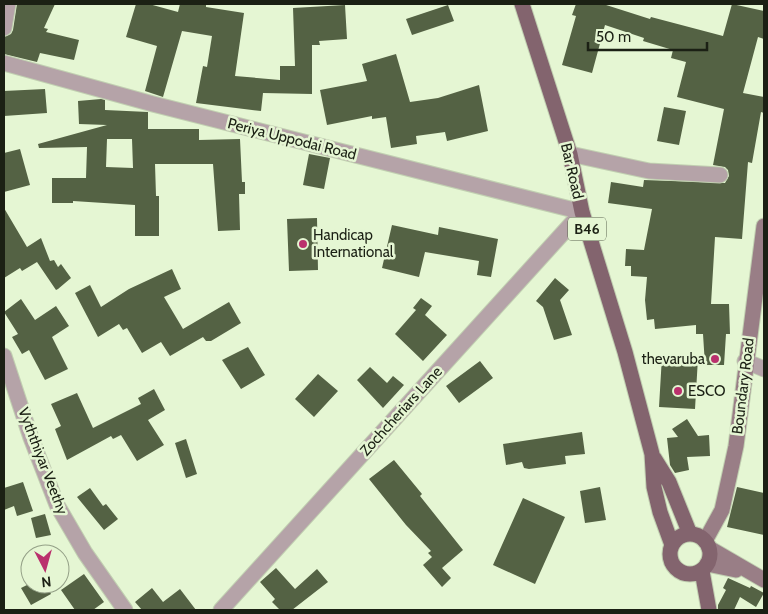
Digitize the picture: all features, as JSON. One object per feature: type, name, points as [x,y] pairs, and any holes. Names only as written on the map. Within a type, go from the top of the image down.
[{"type":"main road","name":"Bar Road","points":[[522,4],[570,154],[582,212],[625,352],[652,454],[654,487],[672,545]]},
{"type":"main road","name":"Boundary Road","points":[[707,545],[722,510],[736,446],[745,362],[764,226]]},
{"type":"main road","name":"Bar Road","points":[[652,454],[669,482],[690,534]]},
{"type":"main road","points":[[708,607],[684,574],[676,569],[671,562],[672,545],[682,536],[690,534],[698,536],[707,545],[747,572],[764,580]]},
{"type":"main road","points":[[707,545],[704,567],[708,607]]},
{"type":"main road","points":[[684,574],[693,574],[704,567],[747,572]]},
{"type":"street","points":[[4,28],[8,4]]},
{"type":"street","name":"Periya Uppodai Road","points":[[4,63],[163,106],[582,212]]},
{"type":"street","points":[[570,154],[650,171],[720,175]]},
{"type":"street","name":"Zochcheriars Lane","points":[[221,610],[582,212]]},
{"type":"street","points":[[745,362],[764,368]]},
{"type":"street","name":"Vyththiyar Veethy","points":[[6,365],[57,505],[85,554],[125,610]]},
{"type":"building","points":[[17,4],[55,4],[44,28],[48,29],[46,32],[79,40],[74,60],[40,53],[37,62],[4,54],[4,37],[11,34],[13,30]]},
{"type":"building","points":[[136,4],[149,4],[178,12],[180,4],[206,4],[206,7],[244,13],[235,76],[280,80],[280,66],[295,66],[293,8],[345,5],[347,39],[319,41],[320,45],[312,45],[312,94],[263,93],[261,111],[196,103],[203,66],[207,67],[212,36],[182,31],[163,97],[145,91],[157,46],[126,37]]},
{"type":"building","points":[[576,4],[603,4],[650,19],[651,17],[723,36],[732,4],[764,11],[764,39],[758,37],[743,93],[764,97],[764,113],[761,112],[752,163],[748,162],[742,239],[715,237],[711,304],[729,304],[730,334],[726,334],[724,365],[705,365],[703,334],[696,334],[696,325],[655,329],[654,319],[647,320],[645,300],[647,277],[631,276],[631,266],[625,266],[626,249],[644,250],[652,209],[608,203],[611,182],[643,187],[644,180],[725,183],[729,176],[728,170],[725,167],[713,165],[724,109],[677,97],[686,62],[671,58],[673,50],[643,41],[644,38],[605,25],[592,73],[562,65],[576,16],[572,15]]},
{"type":"building","points":[[448,5],[454,21],[412,35],[406,19]]},
{"type":"building","points":[[396,54],[410,102],[438,98],[479,85],[488,131],[447,141],[445,132],[416,136],[417,144],[391,148],[386,117],[372,119],[372,116],[327,125],[320,90],[367,81],[362,64]]},
{"type":"building","points":[[45,89],[47,113],[4,116],[4,91]]},
{"type":"building","points":[[101,99],[105,100],[105,110],[148,112],[148,129],[199,129],[199,140],[240,139],[242,182],[245,182],[245,194],[239,194],[240,230],[218,231],[213,164],[155,164],[156,196],[159,196],[159,236],[135,236],[135,205],[73,201],[73,203],[52,203],[52,178],[86,178],[87,147],[39,148],[38,144],[107,125],[79,124],[78,101]],"holes":[[[107,139],[132,139],[133,168],[106,167]]]},
{"type":"building","points":[[664,107],[686,111],[679,145],[657,141]]},
{"type":"building","points":[[20,149],[30,185],[4,192],[4,153]]},
{"type":"building","name":"Handicap International","points":[[309,154],[330,158],[324,189],[303,185]]},
{"type":"building","points":[[4,208],[27,247],[41,238],[50,261],[54,260],[58,267],[61,264],[71,278],[58,289],[56,290],[37,262],[22,271],[20,268],[4,278]]},
{"type":"building","name":"Handicap International","points":[[317,218],[318,270],[289,271],[287,219]]},
{"type":"building","points":[[392,225],[438,235],[439,227],[498,239],[491,277],[477,275],[479,261],[425,252],[419,277],[382,268]]},
{"type":"building","points":[[172,269],[181,289],[164,297],[183,329],[229,302],[241,323],[211,341],[206,341],[203,337],[170,356],[161,342],[142,353],[127,328],[123,330],[119,324],[98,337],[75,293],[90,285],[101,307],[129,289]]},
{"type":"building","points":[[555,278],[569,290],[560,300],[572,335],[554,340],[543,307],[536,301]]},
{"type":"building","points":[[421,298],[432,306],[425,315],[447,335],[423,361],[395,334],[416,310],[413,308]]},
{"type":"building","points":[[21,299],[35,320],[56,306],[69,326],[52,337],[68,369],[45,380],[29,350],[22,354],[12,337],[18,334],[4,312]]},
{"type":"building","points":[[248,347],[265,375],[241,389],[222,360]]},
{"type":"building","name":"ESCO","points":[[662,356],[698,358],[695,409],[659,407]]},
{"type":"building","points":[[480,361],[493,378],[459,403],[446,386]]},
{"type":"building","points":[[370,367],[387,383],[393,376],[404,385],[383,408],[357,380]]},
{"type":"building","points":[[318,374],[338,391],[314,417],[295,399]]},
{"type":"building","points":[[154,389],[165,410],[148,420],[164,445],[137,461],[121,435],[113,439],[111,436],[67,460],[55,429],[61,426],[51,404],[77,393],[93,428],[141,404],[138,398]]},
{"type":"building","points":[[687,419],[698,436],[709,435],[710,456],[687,457],[689,470],[675,473],[670,465],[667,438],[678,437],[672,429]]},
{"type":"building","points":[[582,432],[585,454],[565,456],[566,464],[529,469],[524,468],[522,462],[506,465],[503,444]]},
{"type":"building","points":[[186,439],[197,474],[186,478],[175,443]]},
{"type":"building","points":[[394,460],[422,494],[420,496],[463,550],[442,568],[451,578],[442,587],[423,565],[432,557],[428,553],[431,551],[406,525],[369,479]]},
{"type":"building","points":[[23,482],[33,511],[17,516],[14,506],[4,510],[4,488]]},
{"type":"building","points":[[600,487],[606,520],[585,523],[580,491]]},
{"type":"building","points":[[737,487],[764,493],[764,535],[727,527]]},
{"type":"building","points":[[90,488],[103,506],[106,504],[118,519],[104,530],[77,497]]},
{"type":"building","points":[[523,498],[565,517],[535,584],[493,565]]},
{"type":"building","points":[[45,514],[51,535],[36,538],[31,518]]},
{"type":"building","points":[[276,568],[295,589],[317,569],[328,582],[292,610],[280,610],[272,602],[275,599],[260,582]]},
{"type":"building","points":[[84,574],[104,602],[93,610],[75,610],[64,594],[70,594],[70,584]]},
{"type":"building","points":[[728,578],[764,593],[756,607],[740,597],[734,610],[718,610],[718,605],[726,590],[723,588]]},
{"type":"building","points":[[152,588],[163,602],[180,589],[196,610],[142,610],[135,602]]},
{"type":"building","points":[[25,594],[51,594],[31,605]]},
{"type":"place","name":"Handicap International","points":[[303,244]]},
{"type":"place","name":"thevaruba","points":[[715,359]]},
{"type":"place","name":"ESCO","points":[[678,391]]}]
